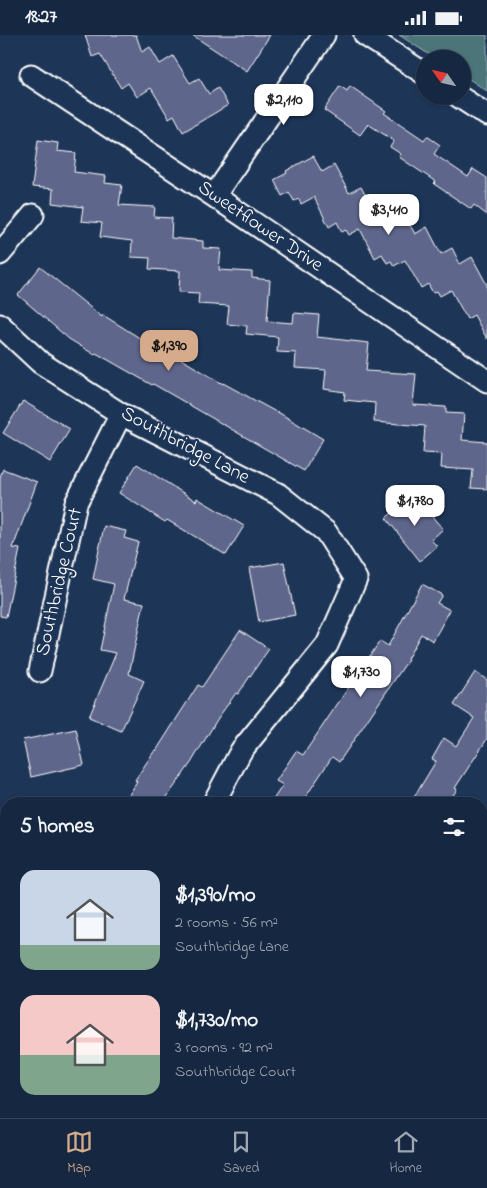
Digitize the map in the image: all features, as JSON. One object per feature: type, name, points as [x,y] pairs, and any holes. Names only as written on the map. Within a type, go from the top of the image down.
[{"type":"street","points":[[214,196],[324,35]]},
{"type":"street","points":[[365,35],[416,68]]},
{"type":"street","name":"Sweetflower Drive","points":[[31,75],[487,381]]},
{"type":"street","points":[[471,105],[487,115]]},
{"type":"street","points":[[0,254],[33,215]]},
{"type":"street","name":"Southbridge Lane","points":[[0,325],[41,363],[121,414],[278,494],[326,533],[356,579],[327,645],[241,751],[217,797]]},
{"type":"street","name":"Southbridge Court","points":[[40,671],[76,503],[121,414]]},
{"type":"green space","points":[[399,35],[487,35],[487,91],[471,80],[471,50],[422,50]]},
{"type":"building","points":[[85,35],[136,35],[142,52],[150,47],[160,64],[173,56],[190,83],[199,78],[209,94],[218,88],[228,105],[183,132],[174,115],[169,118],[151,88],[137,97],[128,83],[121,88],[100,54],[92,57]]},
{"type":"building","points":[[192,35],[270,35],[247,71]]},
{"type":"building","points":[[340,86],[347,91],[350,86],[386,111],[384,113],[424,140],[427,136],[440,145],[434,154],[468,177],[473,169],[487,178],[487,215],[474,205],[471,209],[434,184],[436,182],[399,157],[401,154],[390,147],[394,141],[368,124],[360,135],[324,110]]},
{"type":"building","points":[[38,140],[58,143],[57,151],[76,153],[74,172],[106,176],[105,183],[122,185],[119,205],[155,207],[154,217],[172,218],[171,238],[203,241],[203,248],[221,249],[219,270],[252,272],[252,278],[270,280],[267,321],[293,323],[294,313],[319,315],[317,337],[369,343],[366,371],[416,374],[413,405],[446,407],[446,413],[464,414],[462,440],[487,442],[487,489],[471,488],[473,470],[441,468],[442,454],[423,453],[425,426],[374,422],[375,403],[344,400],[345,392],[324,389],[326,370],[295,368],[296,353],[277,352],[278,337],[246,334],[247,326],[227,324],[229,306],[198,304],[199,293],[179,292],[180,271],[149,269],[150,258],[131,257],[132,241],[100,237],[102,223],[81,221],[83,207],[52,203],[53,189],[32,187]]},
{"type":"building","points":[[313,156],[322,172],[334,165],[349,193],[361,187],[369,202],[381,196],[396,223],[406,218],[415,234],[427,227],[441,254],[452,248],[460,264],[472,257],[487,285],[487,339],[474,315],[467,319],[451,290],[440,296],[437,291],[433,293],[428,284],[421,288],[405,260],[394,266],[391,261],[387,263],[382,254],[375,258],[360,229],[349,235],[346,230],[342,232],[337,222],[329,227],[314,197],[301,204],[299,199],[294,201],[289,192],[282,196],[274,180]]},
{"type":"building","points":[[40,267],[102,317],[103,315],[154,347],[156,344],[223,384],[276,411],[323,439],[304,471],[153,384],[96,353],[95,355],[69,339],[18,295]]},
{"type":"building","points":[[23,401],[70,429],[50,462],[3,433]]},
{"type":"building","points":[[137,464],[196,501],[197,498],[244,526],[226,555],[167,520],[165,522],[119,493]]},
{"type":"building","points":[[3,469],[37,482],[13,548],[20,549],[6,617],[0,616],[0,477]]},
{"type":"building","points":[[413,495],[443,529],[431,540],[437,546],[420,561],[386,518]]},
{"type":"building","points":[[104,526],[126,531],[124,538],[138,542],[124,599],[144,603],[129,674],[144,681],[121,731],[89,717],[116,653],[100,650],[114,584],[93,579]]},
{"type":"building","points":[[284,562],[295,615],[259,622],[249,568]]},
{"type":"building","points":[[422,584],[442,595],[437,603],[450,610],[433,641],[421,634],[408,660],[339,762],[332,757],[306,797],[275,797],[283,785],[276,781],[296,751],[303,755],[380,641],[388,646]]},
{"type":"building","points":[[240,630],[269,649],[238,694],[236,693],[218,718],[191,763],[167,797],[127,797],[137,782],[135,780],[198,685],[202,687]]},
{"type":"building","points":[[475,672],[487,680],[487,739],[455,788],[457,789],[452,797],[414,797],[436,761],[432,759],[444,738],[456,746],[474,718],[454,705]]},
{"type":"building","points":[[76,729],[84,765],[31,777],[23,740]]}]
